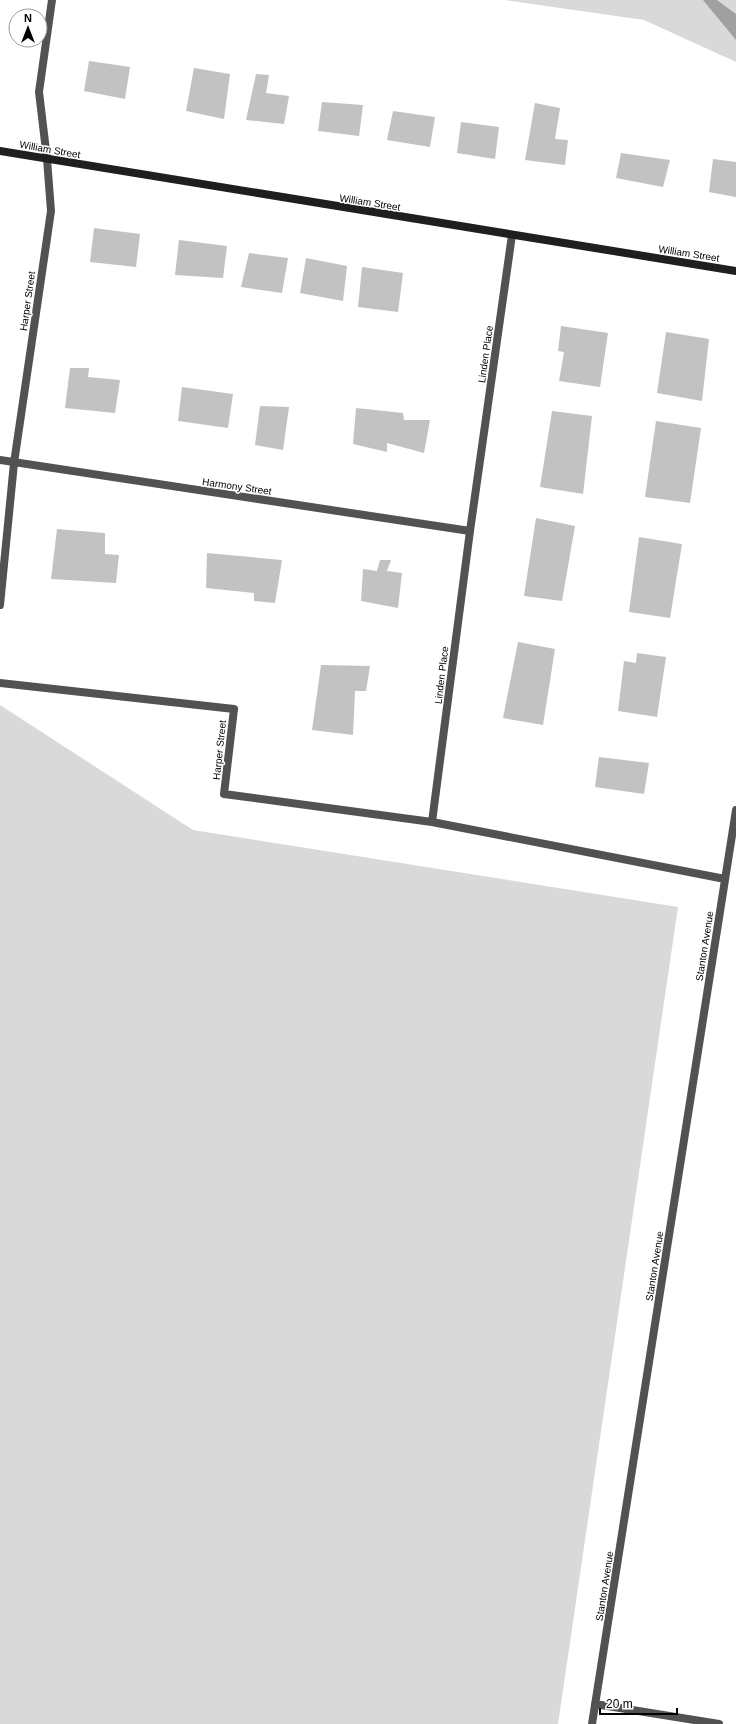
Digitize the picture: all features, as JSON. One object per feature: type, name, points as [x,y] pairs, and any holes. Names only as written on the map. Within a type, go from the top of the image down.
[{"type":"main road","name":"William Street","points":[[0,151],[736,271]]},
{"type":"street","name":"Harper Street","points":[[0,605],[14,463],[51,211],[47,159],[39,92],[52,0]]},
{"type":"street","name":"Linden Place","points":[[432,822],[470,531],[512,235]]},
{"type":"street","name":"Harmony Street","points":[[0,460],[470,531]]},
{"type":"street","name":"Harper Street","points":[[0,683],[234,710],[224,794],[432,822]]},
{"type":"street","name":"Stanton Avenue","points":[[592,1724],[736,810]]},
{"type":"street","points":[[432,822],[725,879]]},
{"type":"street","points":[[595,1704],[719,1724]]},
{"type":"shaded area","points":[[505,0],[736,0],[736,62],[644,20]]},
{"type":"shaded area","points":[[703,0],[717,0],[736,14],[736,40]]},
{"type":"shaded area","points":[[0,705],[193,830],[678,907],[558,1724],[0,1724]]},
{"type":"building","points":[[89,61],[130,67],[125,99],[84,91]]},
{"type":"building","points":[[194,68],[230,74],[224,119],[186,111]]},
{"type":"building","points":[[256,74],[269,75],[266,93],[289,96],[284,124],[246,120]]},
{"type":"building","points":[[322,102],[363,105],[359,136],[318,131]]},
{"type":"building","points":[[535,103],[560,108],[555,139],[568,140],[565,165],[525,160]]},
{"type":"building","points":[[393,111],[435,117],[430,147],[387,140]]},
{"type":"building","points":[[461,122],[499,127],[495,159],[457,153]]},
{"type":"building","points":[[621,153],[670,160],[663,187],[616,178]]},
{"type":"building","points":[[713,159],[736,162],[736,197],[709,192]]},
{"type":"building","points":[[94,228],[140,234],[136,267],[90,262]]},
{"type":"building","points":[[179,240],[227,246],[223,278],[175,275]]},
{"type":"building","points":[[249,253],[288,258],[282,293],[241,287]]},
{"type":"building","points":[[306,258],[347,266],[343,301],[300,293]]},
{"type":"building","points":[[362,267],[403,273],[398,312],[358,307]]},
{"type":"building","points":[[561,326],[608,333],[600,387],[559,381],[564,352],[558,351]]},
{"type":"building","points":[[666,332],[709,339],[702,401],[657,393]]},
{"type":"building","points":[[70,368],[89,368],[88,377],[120,380],[115,413],[65,408]]},
{"type":"building","points":[[182,387],[233,394],[228,428],[178,421]]},
{"type":"building","points":[[260,406],[289,407],[283,450],[255,445]]},
{"type":"building","points":[[356,408],[403,413],[404,420],[430,420],[424,453],[387,443],[387,452],[353,444]]},
{"type":"building","points":[[552,411],[592,416],[583,494],[540,487]]},
{"type":"building","points":[[656,421],[701,428],[690,503],[645,497]]},
{"type":"building","points":[[536,518],[575,526],[562,601],[524,596]]},
{"type":"building","points":[[57,529],[105,533],[105,554],[119,555],[116,583],[51,579]]},
{"type":"building","points":[[639,537],[682,544],[670,618],[629,612]]},
{"type":"building","points":[[207,553],[282,560],[275,603],[254,601],[254,593],[206,588]]},
{"type":"building","points":[[380,560],[391,560],[387,571],[402,573],[398,608],[361,601],[363,569],[377,571]]},
{"type":"building","points":[[518,642],[555,649],[543,725],[503,718]]},
{"type":"building","points":[[637,653],[666,657],[657,717],[618,711],[624,661],[636,663]]},
{"type":"building","points":[[321,665],[370,666],[366,691],[355,691],[353,735],[312,730]]},
{"type":"building","points":[[599,757],[649,763],[644,794],[595,787]]}]
